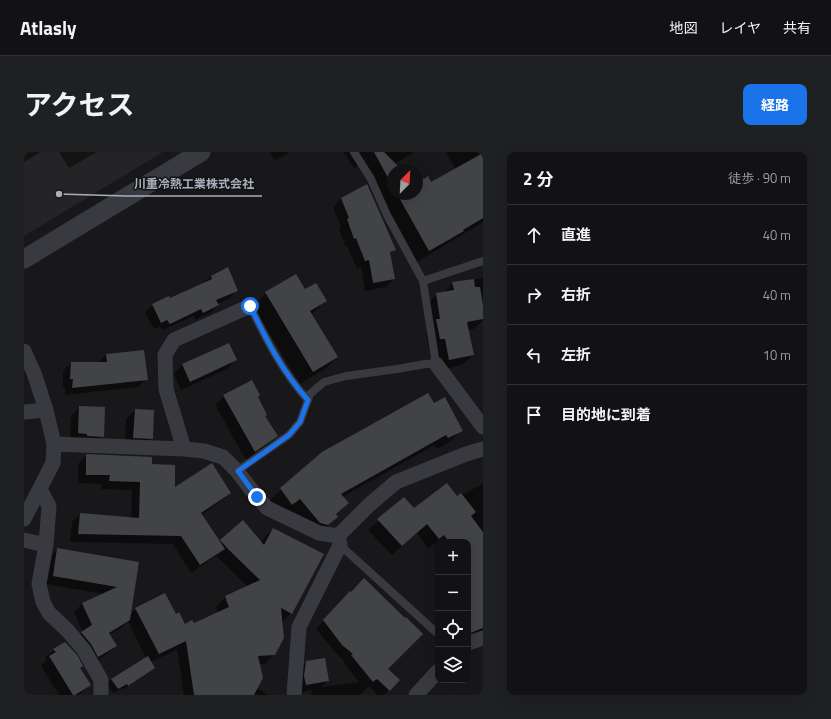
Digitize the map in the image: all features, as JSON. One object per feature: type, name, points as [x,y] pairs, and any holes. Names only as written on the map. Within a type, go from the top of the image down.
[{"type":"street","points":[[24,259],[201,152]]},
{"type":"street","points":[[184,449],[166,389],[165,355],[174,340],[250,306]]},
{"type":"street","points":[[24,351],[34,373],[46,410],[54,444],[53,464],[24,519]]},
{"type":"street","points":[[436,364],[483,427]]},
{"type":"street","points":[[24,412],[46,410]]},
{"type":"street","points":[[54,444],[184,449],[204,451],[223,457],[238,471],[267,508],[319,533],[339,540]]},
{"type":"street","points":[[294,695],[299,627],[339,540],[369,504],[396,482],[466,454],[483,449]]},
{"type":"street","points":[[40,489],[49,506],[46,544],[40,584],[43,602],[49,613],[68,631],[84,650],[101,680],[101,695]]},
{"type":"street","points":[[24,540],[46,544]]},
{"type":"street","points":[[471,642],[483,638]]},
{"type":"street","points":[[416,695],[435,674]]},
{"type":"lane","points":[[238,471],[289,435],[300,422],[310,394],[324,382],[346,376],[425,364],[436,364],[423,281],[386,215],[371,179],[354,152]]},
{"type":"lane","points":[[423,281],[483,261]]},
{"type":"lane","points":[[250,306],[266,340],[295,386],[308,400]]},
{"type":"lane","points":[[339,540],[435,631]]},
{"type":"shaded area","points":[[24,152],[163,152],[24,236]]},
{"type":"building","points":[[374,152],[384,152],[396,164],[387,164],[387,176]]},
{"type":"building","points":[[483,153],[483,218],[429,251],[400,200],[423,200],[423,179],[428,176],[431,182]]},
{"type":"building","points":[[367,184],[396,250],[390,252],[395,279],[373,283],[369,260],[365,261],[356,238],[354,239],[347,219],[349,218],[341,198]]},
{"type":"building","points":[[228,267],[238,291],[216,300],[219,305],[203,313],[201,309],[170,324],[167,320],[161,323],[152,304],[169,296],[170,298],[212,279],[211,276]]},
{"type":"building","points":[[296,274],[305,289],[316,283],[327,301],[310,311],[338,357],[313,372],[265,292]]},
{"type":"building","points":[[474,279],[475,287],[480,287],[483,305],[483,319],[467,322],[474,355],[449,360],[445,339],[440,339],[436,319],[440,319],[436,293],[454,290],[452,282]]},
{"type":"building","points":[[229,343],[237,360],[190,382],[182,364]]},
{"type":"building","points":[[144,350],[148,380],[72,388],[73,379],[70,379],[71,362],[107,362],[106,354]]},
{"type":"building","points":[[252,380],[260,395],[258,397],[267,415],[265,416],[278,436],[255,452],[223,395]]},
{"type":"building","points":[[428,393],[434,403],[445,397],[463,431],[448,438],[446,435],[341,494],[349,503],[336,514],[338,517],[328,525],[320,523],[300,499],[292,505],[280,488],[322,452]]},
{"type":"building","points":[[79,406],[105,407],[104,437],[87,436],[87,434],[78,433]]},
{"type":"building","points":[[135,409],[154,410],[153,439],[133,438]]},
{"type":"building","points":[[86,454],[152,457],[152,464],[175,465],[175,487],[212,463],[231,493],[201,513],[225,549],[200,565],[181,536],[78,534],[80,513],[139,518],[140,482],[109,481],[110,475],[86,475]]},
{"type":"building","points":[[447,483],[457,496],[461,493],[476,512],[471,516],[483,532],[483,628],[471,633],[471,539],[447,539],[444,535],[439,539],[427,524],[402,546],[377,519],[404,497],[414,508]]},
{"type":"building","points":[[243,520],[264,545],[273,528],[324,554],[292,614],[281,608],[284,638],[275,655],[258,656],[263,678],[254,695],[194,695],[186,641],[159,654],[135,608],[165,593],[176,614],[179,612],[185,624],[192,620],[194,623],[229,607],[225,596],[260,580],[220,540]]},
{"type":"building","points":[[57,548],[139,562],[130,620],[109,633],[117,646],[98,657],[91,644],[81,632],[92,625],[82,603],[117,587],[53,576]]},
{"type":"building","points":[[364,578],[423,634],[388,669],[400,680],[390,691],[377,679],[373,682],[351,655],[353,654],[342,645],[323,620]]},
{"type":"building","points":[[65,642],[77,655],[83,666],[80,668],[91,685],[75,695],[73,695],[49,656],[56,652],[53,649]]},
{"type":"building","points":[[148,656],[155,668],[128,686],[127,684],[118,689],[111,679]]},
{"type":"building","points":[[325,658],[329,681],[306,685],[304,676],[306,661]]},
{"type":"place","name":"川重冷熱工業株式会社","points":[[59,194]]},
{"type":"route","points":[[250,306],[266,340],[295,386],[308,400],[300,422],[289,435],[238,471],[257,497]]}]
